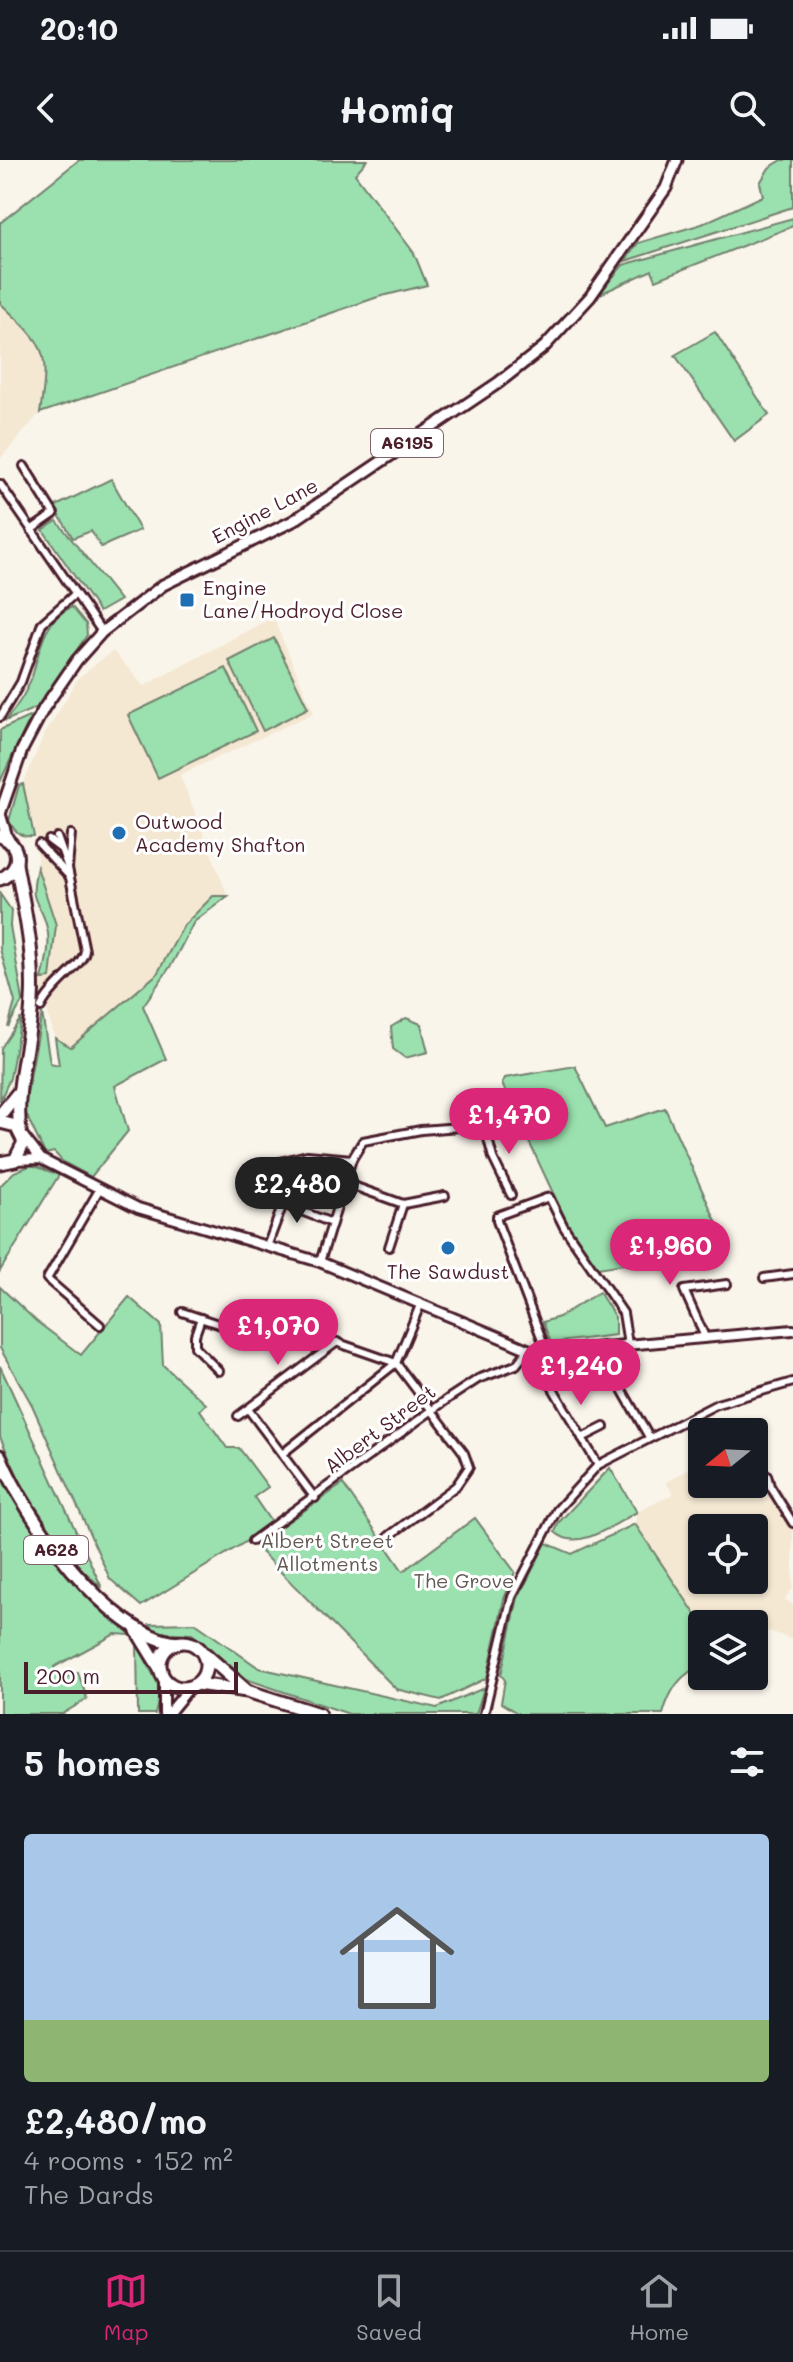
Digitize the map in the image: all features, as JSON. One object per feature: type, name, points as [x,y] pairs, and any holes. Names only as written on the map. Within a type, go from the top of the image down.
[{"type":"highway","points":[[0,1175],[23,1149],[17,1094],[28,1040],[33,993],[29,937],[16,850],[4,838]]},
{"type":"highway","points":[[16,864],[0,880],[22,901]]},
{"type":"highway","points":[[0,1115],[17,1094]]},
{"type":"highway","points":[[0,1122],[10,1123],[21,1133]]},
{"type":"highway","points":[[0,1163],[14,1160]]},
{"type":"highway","name":"A628","points":[[0,1456],[30,1516],[89,1587],[134,1627],[152,1638],[199,1649],[247,1691]]},
{"type":"highway","name":"A628","points":[[134,1627],[162,1674],[176,1687],[194,1685],[247,1691],[319,1714]]},
{"type":"highway","points":[[162,1674],[166,1650],[178,1643]]},
{"type":"highway","points":[[194,1685],[206,1663],[199,1649]]},
{"type":"main road","name":"Engine Lane","points":[[4,838],[0,814],[14,768],[44,708],[77,660],[102,632],[163,585],[305,514],[498,383],[544,347],[590,297],[666,188],[677,160]]},
{"type":"street","points":[[24,466],[54,514],[31,530]]},
{"type":"street","points":[[0,484],[102,632]]},
{"type":"street","points":[[0,717],[21,682],[42,623],[75,594]]},
{"type":"street","points":[[41,1007],[55,985],[84,957],[64,835],[61,849],[69,872]]},
{"type":"street","points":[[49,840],[61,849]]},
{"type":"street","points":[[39,844],[69,872]]},
{"type":"street","points":[[320,1262],[352,1159],[363,1141],[421,1130],[511,1123]]},
{"type":"street","points":[[485,1127],[493,1158],[511,1195]]},
{"type":"street","points":[[21,1133],[41,1159],[99,1190],[189,1224],[268,1244],[320,1262],[536,1352],[793,1330]]},
{"type":"street","points":[[254,1169],[307,1155],[352,1159]]},
{"type":"street","points":[[14,1160],[41,1159]]},
{"type":"street","points":[[345,1183],[403,1204],[445,1196]]},
{"type":"street","points":[[99,1190],[47,1279],[100,1325]]},
{"type":"street","points":[[598,1465],[537,1361],[536,1352],[543,1342],[497,1216],[549,1197],[564,1227],[623,1313],[628,1344]]},
{"type":"street","points":[[268,1244],[283,1204],[332,1223]]},
{"type":"street","points":[[389,1247],[403,1204]]},
{"type":"street","points":[[764,1278],[793,1274]]},
{"type":"street","points":[[705,1337],[684,1290],[727,1284]]},
{"type":"street","points":[[282,1454],[396,1363],[421,1303]]},
{"type":"street","points":[[182,1312],[251,1335],[270,1337],[301,1330],[396,1363],[467,1459],[467,1473],[456,1486],[389,1536]]},
{"type":"street","points":[[201,1318],[195,1335],[195,1347],[219,1371]]},
{"type":"street","points":[[238,1416],[337,1342]]},
{"type":"street","points":[[610,1346],[613,1374],[649,1437]]},
{"type":"street","name":"Albert Street","points":[[252,1541],[473,1382],[516,1365],[536,1352]]},
{"type":"street","points":[[484,1714],[512,1597],[557,1510],[598,1465],[717,1404],[793,1382]]},
{"type":"street","points":[[248,1409],[315,1498]]},
{"type":"street","points":[[582,1438],[604,1427]]},
{"type":"street","points":[[768,1479],[793,1523]]},
{"type":"street","points":[[162,1674],[166,1714]]},
{"type":"street","points":[[166,1714],[194,1685]]},
{"type":"shaded area","points":[[0,303],[38,339],[46,373],[40,413],[0,459]]},
{"type":"shaded area","name":"Outwood Academy Shafton","points":[[273,617],[314,713],[180,775],[228,896],[213,896],[184,925],[157,974],[71,1047],[55,1038],[46,1007],[40,1002],[42,979],[50,978],[56,925],[37,867],[37,840],[23,784],[42,739],[79,677],[113,651],[144,686]]},
{"type":"shaded area","points":[[688,1469],[688,1498],[768,1498],[768,1490],[793,1527],[793,1588],[785,1599],[793,1605],[793,1640],[768,1632],[768,1610],[693,1610],[635,1524],[637,1512],[673,1494],[666,1482]]},
{"type":"green space","points":[[79,160],[367,160],[355,174],[414,253],[427,285],[378,297],[40,413],[44,375],[41,350],[27,329],[0,303],[0,223]]},
{"type":"green space","points":[[782,160],[793,160],[793,207],[625,261],[638,243],[702,224],[763,196],[760,183],[769,168]]},
{"type":"green space","points":[[793,218],[793,226],[656,280],[652,270],[598,295],[623,265]]},
{"type":"green space","points":[[715,332],[769,415],[734,441],[675,355]]},
{"type":"green space","points":[[111,479],[140,530],[101,547],[91,531],[73,538],[54,507]]},
{"type":"green space","points":[[57,521],[120,600],[99,612],[43,530]]},
{"type":"green space","points":[[72,607],[86,624],[87,635],[38,707],[5,721],[27,689],[49,627]]},
{"type":"green space","points":[[274,638],[308,708],[263,731],[229,661]]},
{"type":"green space","points":[[226,668],[256,731],[158,778],[128,715]]},
{"type":"green space","points":[[31,716],[0,782],[0,730]]},
{"type":"green space","points":[[23,784],[34,836],[19,833],[9,821],[19,785]]},
{"type":"green space","points":[[37,867],[56,925],[50,978],[42,979],[48,940],[44,917],[34,896]]},
{"type":"green space","points":[[0,894],[11,910],[10,926],[23,1000],[8,1027],[15,1002],[0,949]]},
{"type":"green space","points":[[213,896],[228,896],[194,922],[172,964],[143,1006],[166,1059],[115,1086],[128,1131],[91,1177],[63,1162],[54,1152],[45,1154],[24,1110],[42,1013],[50,1063],[59,1065],[55,1038],[71,1047],[157,974],[184,925]]},
{"type":"green space","points":[[21,1018],[10,1078],[0,1101],[1,1048]]},
{"type":"green space","points":[[406,1018],[421,1024],[428,1052],[405,1058],[393,1049],[391,1027]]},
{"type":"green space","points":[[575,1066],[605,1128],[665,1108],[725,1241],[700,1234],[658,1244],[664,1258],[598,1268],[568,1225],[502,1084],[505,1078]]},
{"type":"green space","points":[[32,1165],[59,1175],[0,1271],[0,1186],[14,1172]]},
{"type":"green space","points":[[0,1287],[36,1321],[81,1355],[129,1297],[161,1325],[163,1365],[206,1404],[200,1410],[227,1448],[239,1448],[268,1487],[254,1497],[273,1525],[141,1606],[110,1579],[32,1405],[0,1348]]},
{"type":"green space","points":[[599,1292],[615,1317],[615,1335],[551,1343],[543,1322],[559,1317]]},
{"type":"green space","points":[[0,1366],[102,1588],[64,1552],[26,1494],[0,1437]]},
{"type":"green space","points":[[610,1468],[637,1512],[585,1538],[564,1538],[555,1532],[559,1522]]},
{"type":"green space","points":[[0,1471],[59,1559],[131,1635],[115,1634],[54,1667],[60,1680],[78,1672],[87,1699],[62,1714],[0,1714]]},
{"type":"green space","points":[[343,1484],[403,1571],[475,1518],[515,1572],[504,1599],[487,1678],[441,1700],[396,1689],[254,1545]]},
{"type":"green space","points":[[635,1524],[693,1610],[688,1610],[688,1672],[676,1684],[663,1714],[519,1714],[501,1703],[505,1680],[501,1675],[518,1598],[546,1543],[572,1554]]},
{"type":"green space","points":[[195,1623],[259,1668],[437,1708],[484,1688],[476,1714],[349,1714],[246,1679],[192,1634],[156,1632],[150,1624]]},
{"type":"green space","points":[[137,1643],[161,1690],[155,1714],[138,1714]]},
{"type":"place","name":"Engine Lane/Hodroyd Close","points":[[187,600]]},
{"type":"place","name":"Outwood Academy Shafton","points":[[119,833]]},
{"type":"place","name":"The Sawdust","points":[[448,1248]]},
{"type":"park label","name":"Albert Street Allotments","points":[[327,1552]]},
{"type":"park label","name":"The Grove","points":[[464,1581]]}]
